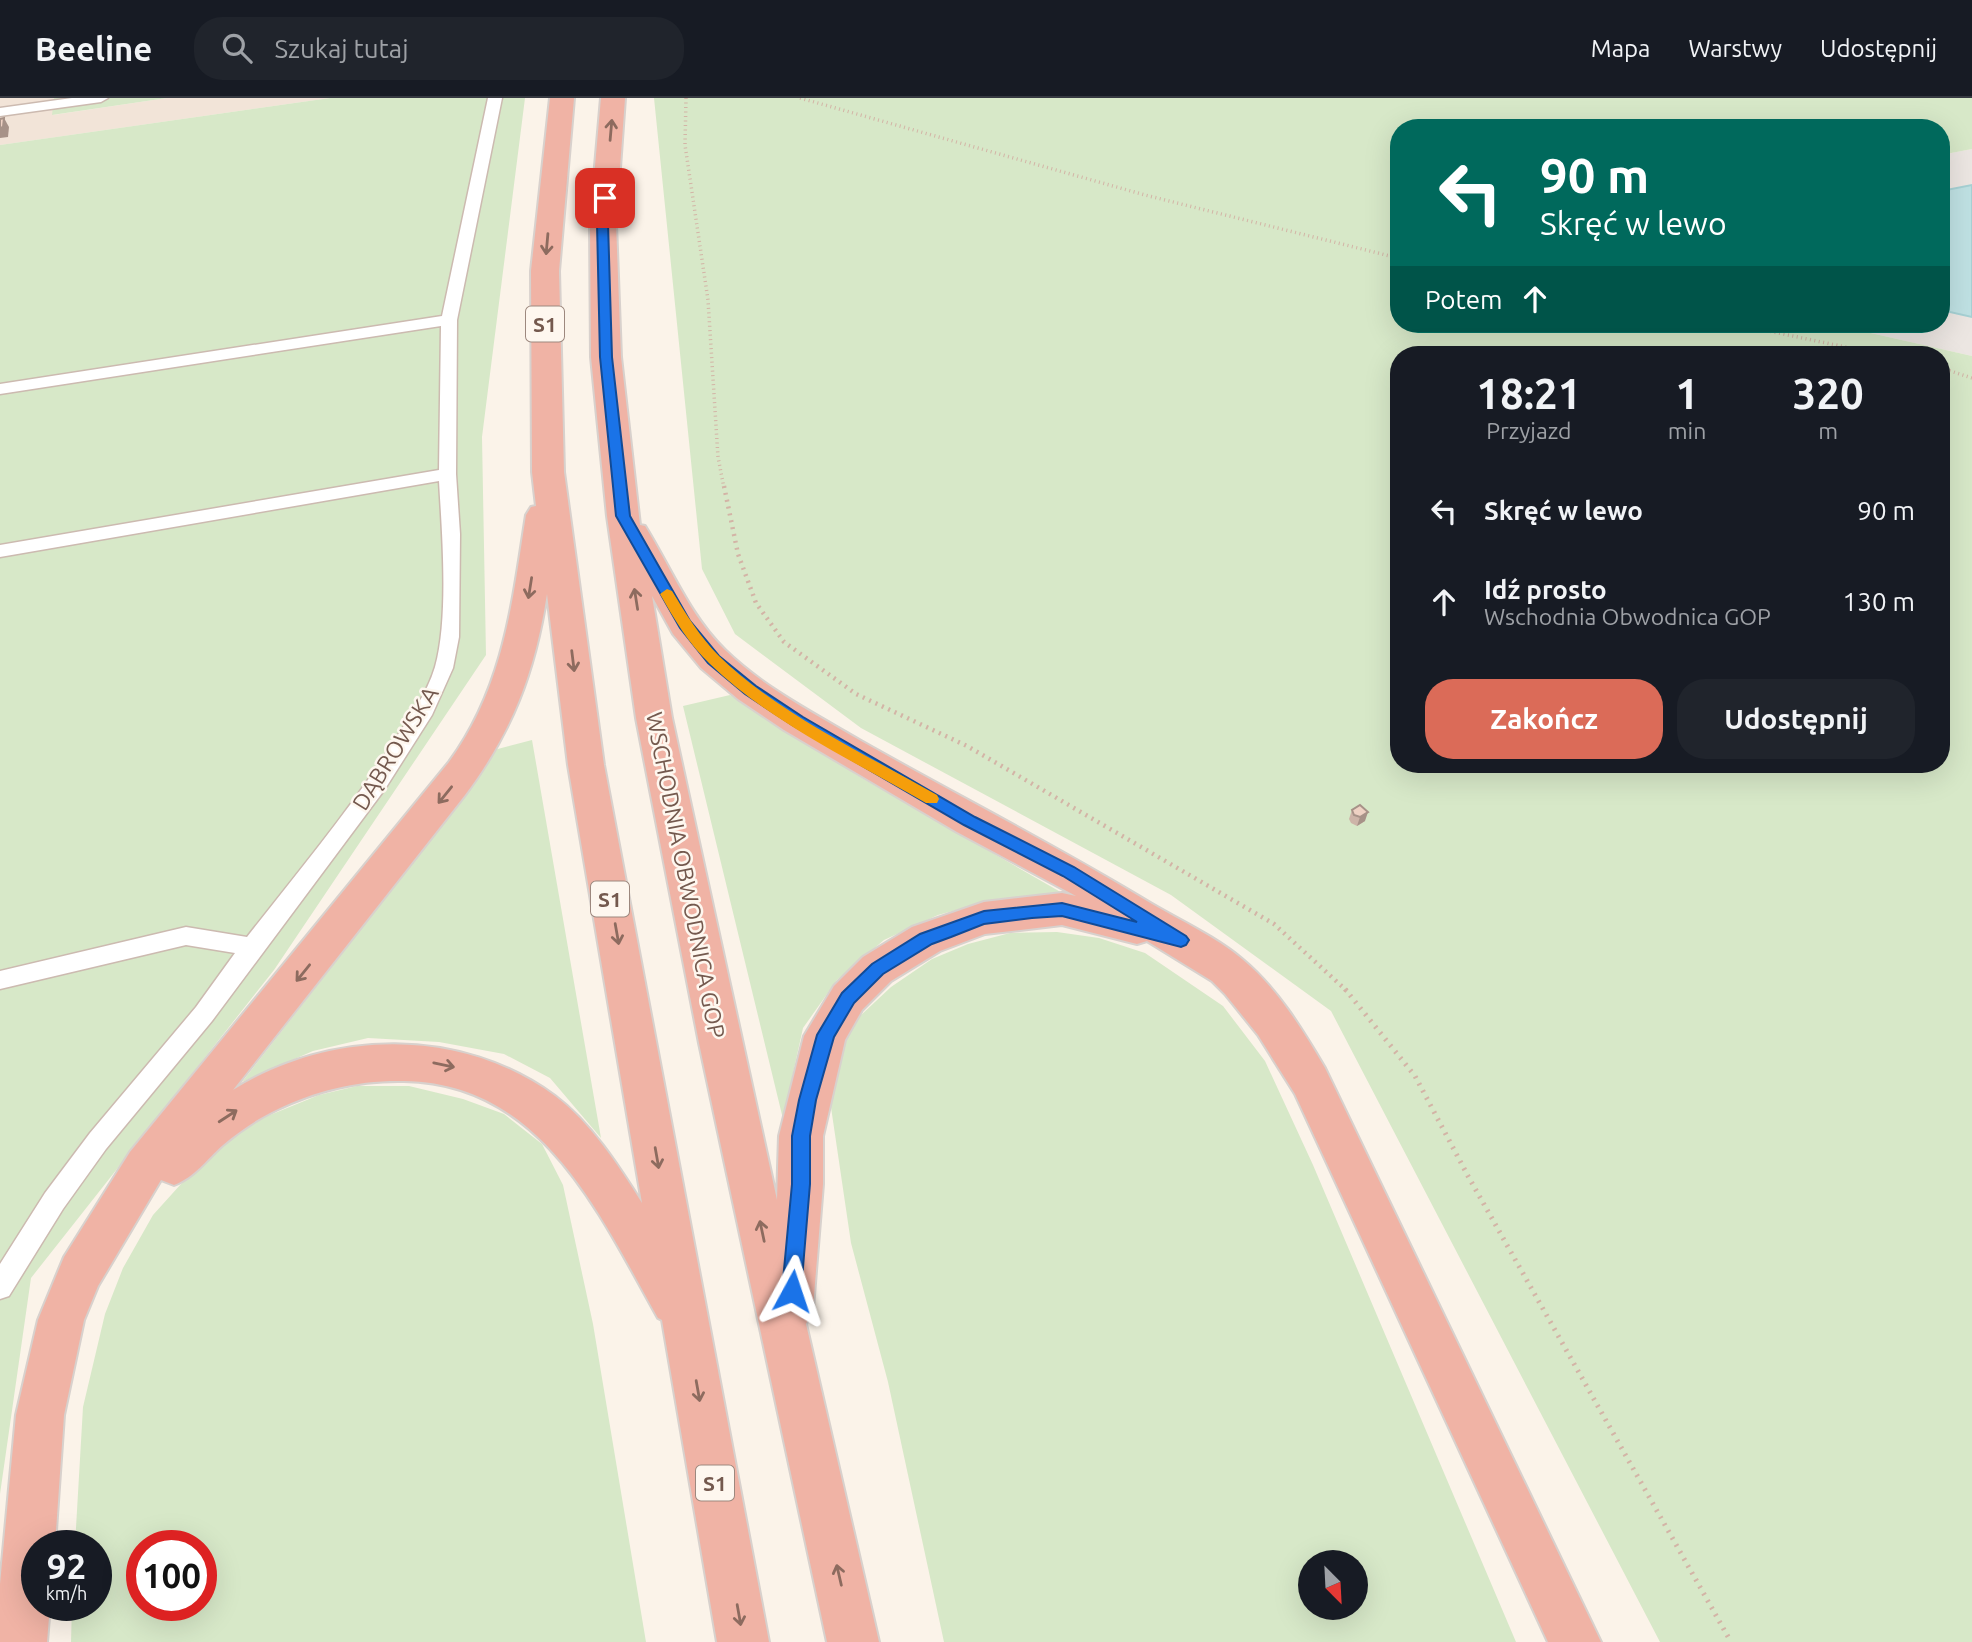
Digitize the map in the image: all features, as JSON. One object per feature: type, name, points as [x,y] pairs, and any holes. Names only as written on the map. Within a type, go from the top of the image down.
[{"type":"highway","name":"S1","points":[[562,98],[545,271],[548,472],[586,765],[743,1642]]},
{"type":"highway","name":"WSCHODNIA OBWODNICA GOP","points":[[613,98],[603,223],[606,357],[623,516],[654,718],[720,1043],[853,1642]]},
{"type":"highway","points":[[21,1642],[40,1415],[61,1320],[80,1273],[146,1166],[444,796],[490,730],[513,669],[526,619],[548,472]]},
{"type":"highway","points":[[623,516],[685,625],[713,659],[750,690],[880,770],[1068,872],[1226,969],[1248,989],[1286,1040],[1310,1082],[1575,1642]]},
{"type":"highway","points":[[787,1345],[801,1184],[801,1136],[825,1035],[848,998],[877,969],[926,939],[984,918],[1062,909],[1181,940]]},
{"type":"highway","points":[[106,1229],[210,1130],[250,1101],[285,1085],[361,1063],[400,1060],[433,1063],[469,1070],[508,1087],[542,1112],[579,1151],[609,1189],[686,1324]]},
{"type":"lane","points":[[0,111],[101,98]]},
{"type":"lane","name":"DĄBROWSKA","points":[[0,1287],[54,1201],[98,1141],[204,1014],[378,783],[425,710],[444,668],[450,637],[451,534],[447,474],[450,320],[495,98]]},
{"type":"lane","points":[[0,389],[450,320]]},
{"type":"lane","points":[[0,551],[447,474]]},
{"type":"lane","points":[[0,980],[186,936],[252,947]]},
{"type":"path","points":[[800,98],[1145,195],[1390,256]]},
{"type":"path","points":[[1778,333],[1841,346]]},
{"type":"path","points":[[1950,371],[1972,378]]},
{"type":"shaded area","points":[[0,98],[54,98],[53,115],[167,98],[330,98],[0,145]]},
{"type":"shaded area","points":[[1972,149],[1972,356],[1950,351],[1950,346],[1928,346],[1871,333],[1950,333],[1950,153]]},
{"type":"green space","points":[[54,98],[167,98],[52,115]]},
{"type":"green space","points":[[330,98],[525,98],[482,437],[486,655],[274,970],[31,1278],[0,1494],[0,145]]},
{"type":"green space","points":[[654,98],[1972,98],[1972,149],[1950,153],[1950,119],[1390,119],[1390,333],[1871,333],[1928,346],[1390,346],[1390,773],[1950,773],[1950,351],[1972,356],[1972,1642],[1660,1642],[1331,1011],[1171,895],[861,728],[735,634],[702,569]]},
{"type":"green space","points":[[730,695],[862,778],[1064,894],[997,899],[938,915],[884,940],[837,980],[803,1028],[783,1119],[683,706]]},
{"type":"green space","points":[[532,740],[601,1138],[550,1078],[504,1054],[439,1042],[368,1038],[313,1051],[242,1082],[394,887],[494,750]]},
{"type":"green space","points":[[1057,932],[1099,938],[1145,953],[1223,1006],[1265,1061],[1313,1165],[1516,1642],[944,1642],[888,1382],[851,1243],[828,1087],[843,1045],[860,1016],[891,987],[932,959],[968,944],[1010,933]]},
{"type":"green space","points":[[357,1086],[409,1086],[463,1099],[504,1114],[542,1144],[563,1185],[593,1324],[646,1642],[71,1642],[72,1621],[112,1621],[112,1530],[76,1530],[83,1407],[105,1314],[123,1268],[153,1215],[209,1153],[265,1117],[319,1095]]},
{"type":"water","points":[[1972,185],[1972,317],[1950,312],[1950,189]]},
{"type":"building","points":[[4,118],[3,127],[0,128],[0,119]]},
{"type":"building","points":[[1360,805],[1368,812],[1360,817],[1354,815],[1352,810]]},
{"type":"slow traffic","points":[[667,594],[685,625],[713,659],[750,690],[797,721],[932,799]]},
{"type":"route","points":[[605,198],[603,223],[606,357],[623,516],[685,625],[713,659],[750,690],[797,721],[970,821],[1068,872],[1181,940],[1062,909],[1032,911],[984,918],[926,939],[877,969],[848,998],[825,1035],[801,1136],[801,1184],[792,1291]]}]
